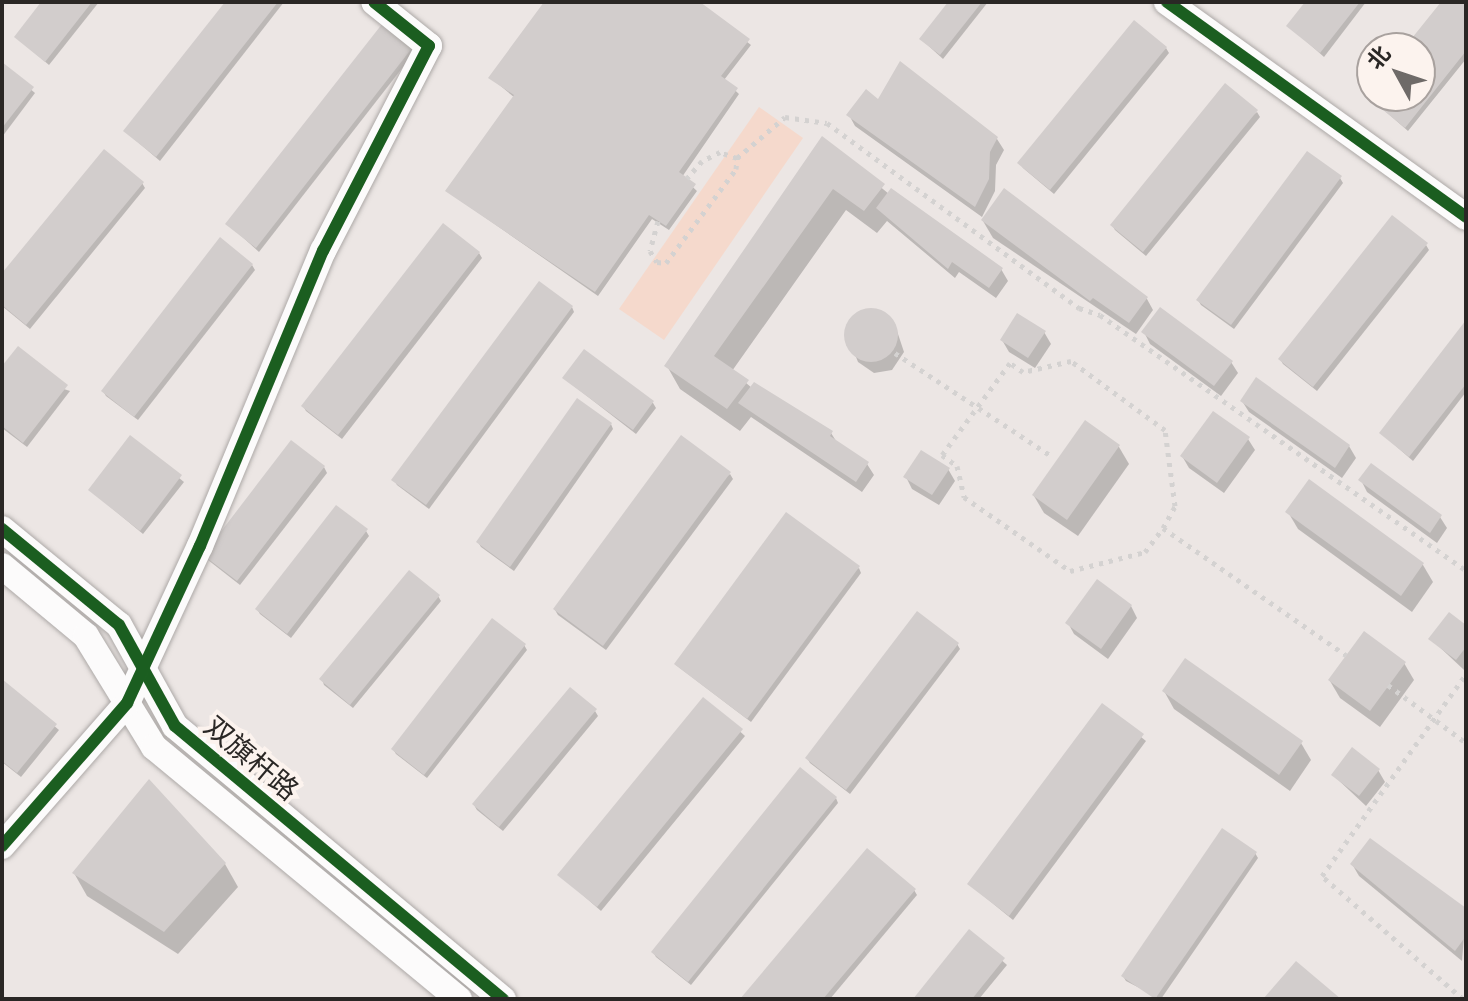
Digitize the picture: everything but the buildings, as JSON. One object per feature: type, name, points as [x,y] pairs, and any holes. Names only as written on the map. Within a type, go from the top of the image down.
[{"type":"street","points":[[2,846],[127,703],[323,251],[429,46],[374,2]]},
{"type":"street","points":[[1167,2],[1466,217]]},
{"type":"street","name":"双旗杆路","points":[[2,529],[119,625],[175,726],[503,999]]},
{"type":"street","points":[[2,566],[86,636],[154,747],[459,999]]},
{"type":"path","points":[[658,221],[650,251],[657,262],[666,263],[736,169],[737,158],[785,117],[827,123],[1079,308],[1100,315],[1466,570]]},
{"type":"path","points":[[687,178],[702,161],[720,152],[737,158]]},
{"type":"path","points":[[895,353],[1051,456]]},
{"type":"path","points":[[1071,361],[1165,430],[1175,506],[1163,528],[1145,552],[1070,571],[964,497],[957,466],[942,455],[1010,363],[1023,372],[1071,361]]},
{"type":"path","points":[[1163,528],[1346,655]]},
{"type":"path","points":[[1463,999],[1322,876],[1466,674]]},
{"type":"path","points":[[1388,685],[1466,743]]},
{"type":"shaded area","points":[[759,107],[803,138],[664,340],[619,309]]},
{"type":"cycle path","points":[[2,846],[127,703],[200,546],[323,251],[429,46],[374,2]]},
{"type":"cycle path","points":[[1167,2],[1466,217]]},
{"type":"cycle path","points":[[2,529],[119,625],[175,726],[503,999]]}]
